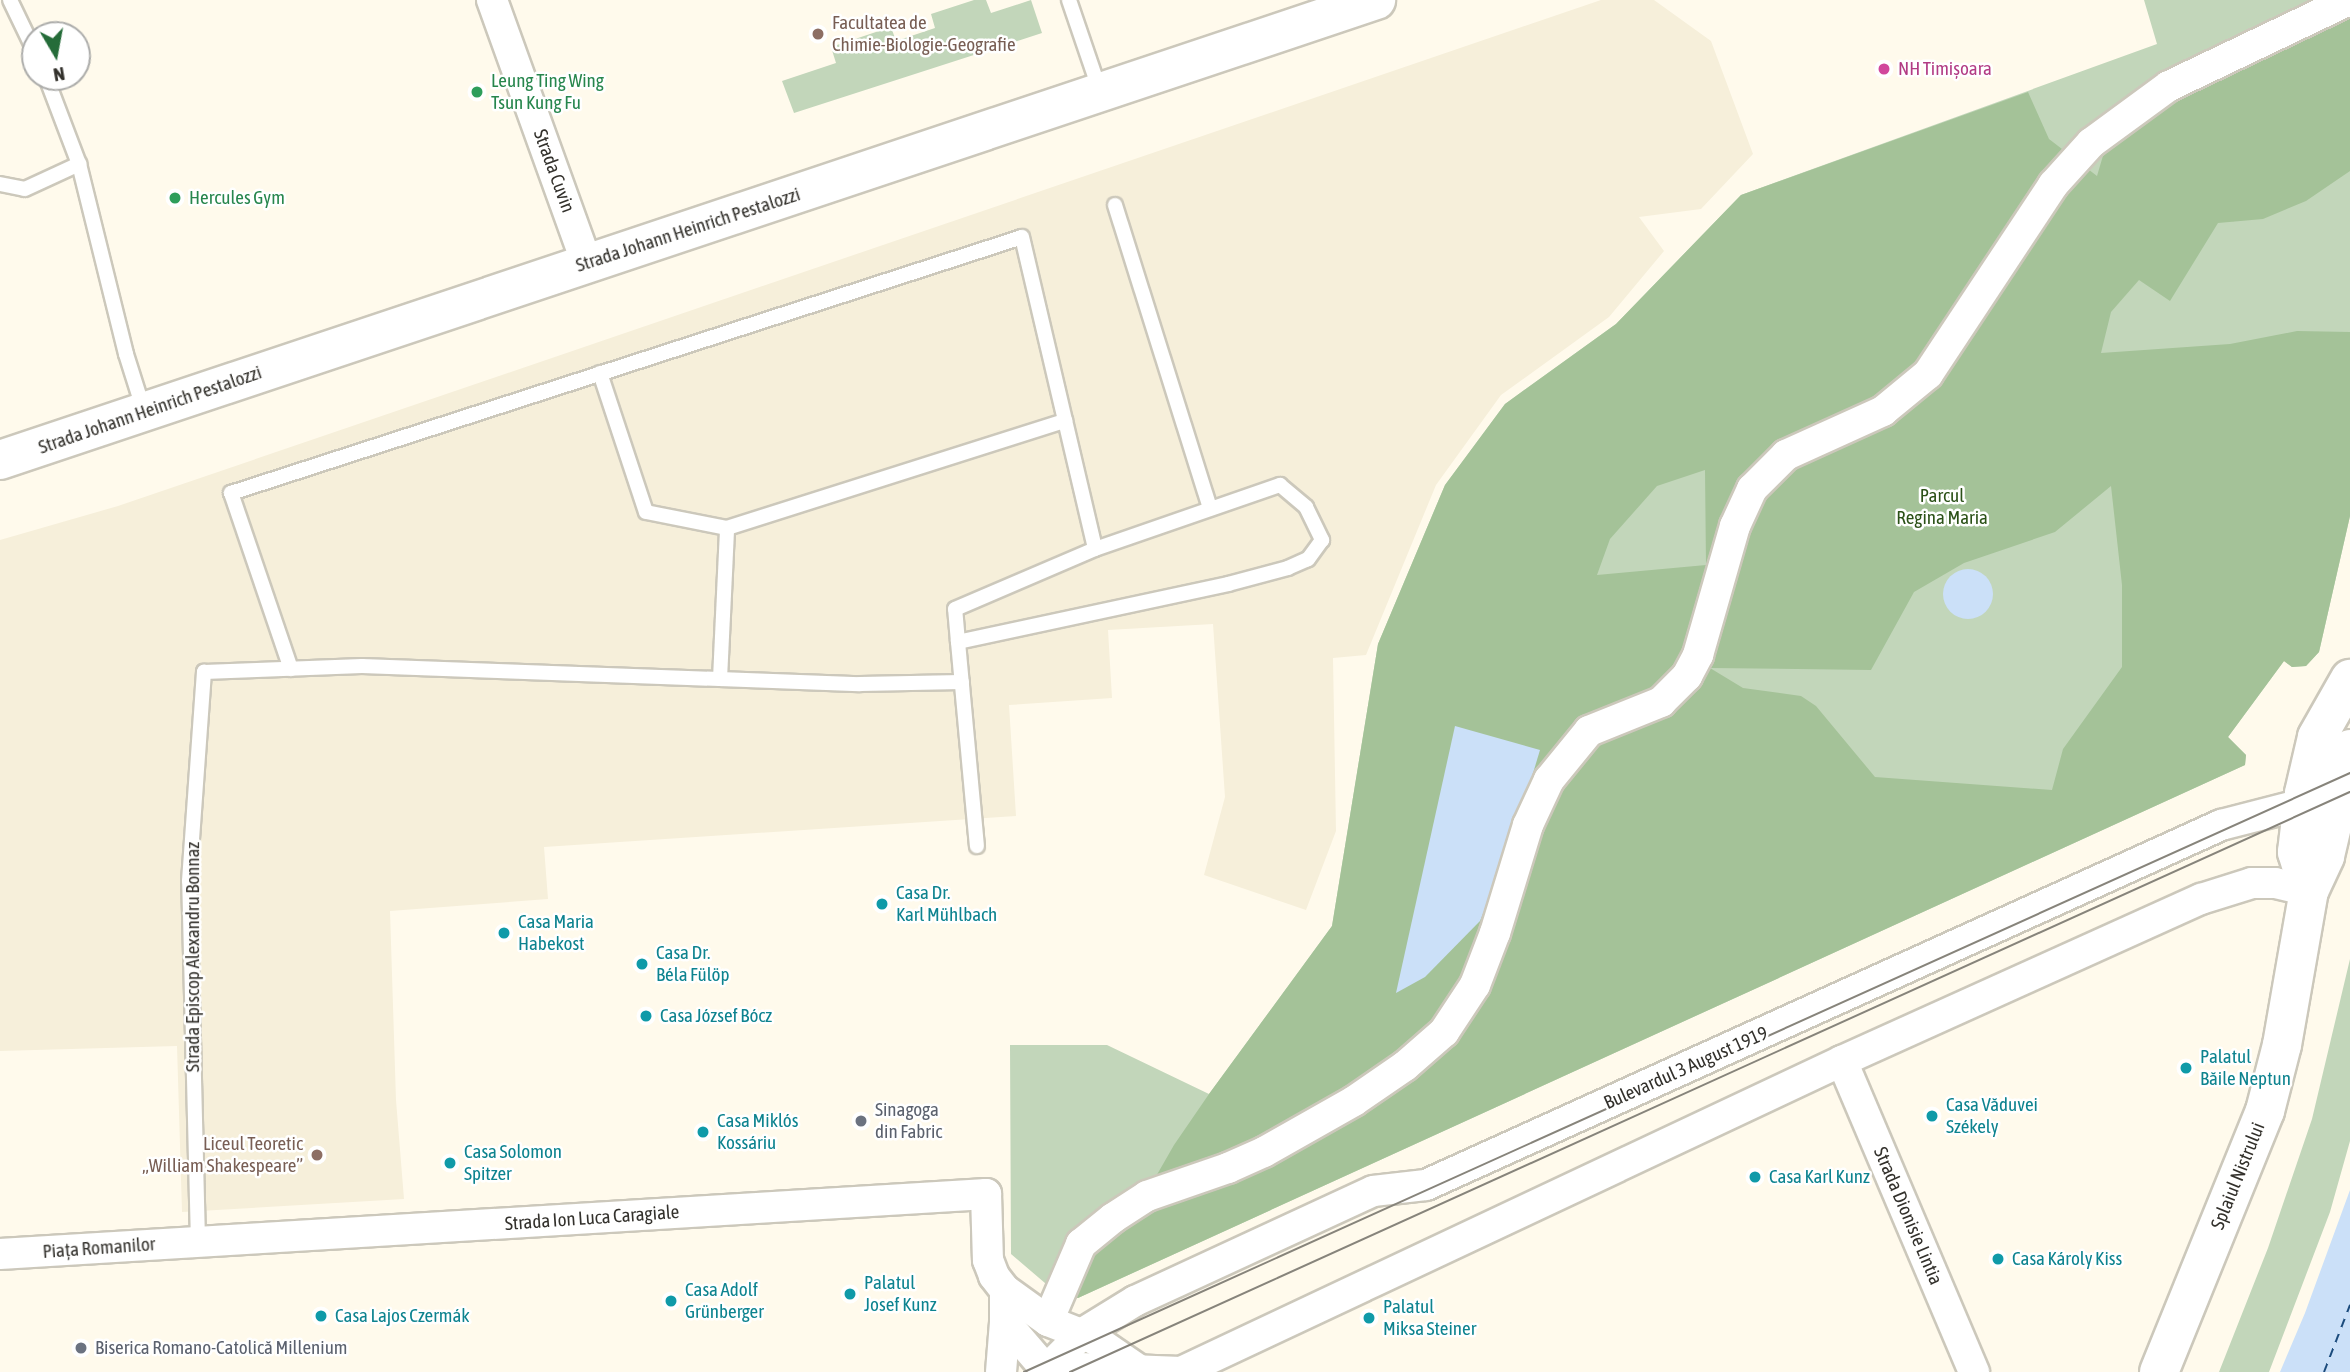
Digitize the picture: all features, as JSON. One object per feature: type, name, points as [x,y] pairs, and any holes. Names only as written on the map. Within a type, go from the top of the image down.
[{"type":"main road","name":"Strada Johann Heinrich Pestalozzi","points":[[0,460],[1359,3]]},
{"type":"main road","name":"Splaiul Nistrului","points":[[2309,891],[2297,852],[2303,804],[2316,737],[2350,679]]},
{"type":"main road","name":"Splaiul Nistrului","points":[[2159,1372],[2265,1111],[2282,1045],[2309,891],[2325,856],[2345,785],[2350,749]]},
{"type":"main road","name":"Bulevardul 3 August 1919","points":[[2303,804],[2345,785]]},
{"type":"street","name":"Strada Cuvin","points":[[492,0],[587,264]]},
{"type":"street","points":[[1048,1321],[1082,1244],[1114,1218],[1147,1196],[1228,1168],[1264,1152],[1354,1101],[1405,1066],[1444,1032],[1475,985],[1495,933],[1528,825],[1549,780],[1589,731],[1661,702],[1687,676],[1698,656],[1735,526],[1752,489],[1786,455],[1883,411],[1928,374],[2053,185],[2091,143],[2169,86],[2349,0]]},
{"type":"street","name":"Bulevardul 3 August 1919","points":[[1046,1372],[1083,1334],[1135,1300],[1373,1191],[1426,1185],[2221,825],[2303,804]]},
{"type":"street","points":[[1004,1322],[1046,1372],[1079,1368],[1181,1372],[1842,1060],[2202,899],[2252,884],[2275,883],[2309,891]]},
{"type":"street","name":"Strada Dionisie Lintia","points":[[1842,1060],[1974,1372]]},
{"type":"street","name":"Strada Ion Luca Caragiale","points":[[198,1242],[986,1194],[988,1260],[994,1276],[1005,1290]]},
{"type":"street","name":"Piața Romanilor","points":[[0,1254],[198,1242]]},
{"type":"street","points":[[1005,1290],[1048,1321],[1083,1334],[1142,1372]]},
{"type":"street","points":[[1001,1372],[1005,1290]]},
{"type":"lane","points":[[10,0],[21,23]]},
{"type":"lane","points":[[1069,0],[1100,92]]},
{"type":"lane","points":[[51,91],[79,164],[144,412]]},
{"type":"lane","points":[[0,184],[25,188],[79,164]]},
{"type":"lane","points":[[1115,205],[1210,508]]},
{"type":"lane","points":[[962,682],[860,684],[362,666],[291,669],[231,493],[1022,237],[1095,549]]},
{"type":"lane","points":[[600,373],[646,512],[727,528],[1065,421]]},
{"type":"lane","points":[[958,642],[1228,584],[1288,568],[1308,559],[1321,540],[1307,507],[1280,485],[1095,549],[955,609],[958,642],[962,682],[977,846]]},
{"type":"lane","points":[[720,679],[727,528]]},
{"type":"lane","name":"Strada Episcop Alexandru Bonnaz","points":[[198,1242],[189,881],[204,672],[291,669]]},
{"type":"shaded area","points":[[1601,0],[1654,0],[1711,41],[1753,154],[1701,209],[1639,217],[1664,251],[1609,317],[1501,395],[1436,485],[1366,655],[1333,658],[1336,831],[1306,910],[1204,875],[1225,797],[1213,624],[1108,630],[1112,698],[1009,705],[1016,816],[544,847],[548,899],[390,911],[396,1100],[404,1199],[182,1212],[177,1046],[0,1051],[0,540],[118,506]]},
{"type":"green space","points":[[974,0],[986,0],[991,13],[1031,0],[1042,33],[794,113],[782,81],[836,63],[831,47],[891,27],[896,41],[935,28],[931,14]]},
{"type":"green space","name":"Parcul Regina Maria","points":[[2144,0],[2350,0],[2350,516],[2319,652],[2306,666],[2292,667],[2284,661],[2228,737],[2246,755],[2245,765],[1078,1298],[1059,1295],[1011,1254],[1010,1045],[1107,1045],[1209,1094],[1332,926],[1378,644],[1445,485],[1505,404],[1616,324],[1741,195],[2157,44]]},
{"type":"green space","name":"Parcul Regina Maria","points":[[2335,0],[2350,0],[2350,171],[2306,201],[2263,219],[2218,223],[2170,301],[2139,280],[2111,312],[2101,353],[2230,344],[2297,331],[2350,332],[2350,516],[2319,652],[2306,666],[2292,667],[2284,661],[2228,737],[2246,755],[2245,765],[1078,1298],[1059,1295],[1072,1241],[1147,1192],[1174,1145],[1209,1094],[1332,926],[1378,644],[1445,485],[1505,404],[1616,324],[1741,195],[2028,92],[2049,139],[2097,176],[2118,105],[2249,29]],"holes":[[[1705,470],[1706,565],[1597,575],[1610,539],[1657,486]],[[2111,486],[2122,585],[2122,667],[2063,749],[2052,790],[1875,777],[1816,706],[1801,696],[1743,688],[1710,668],[1871,670],[1914,592],[1964,563],[2055,532]]]},
{"type":"green space","points":[[2350,959],[2350,1141],[2330,1212],[2269,1372],[2219,1372],[2268,1248],[2312,1119]]},
{"type":"water","points":[[1968,569],[1985,577],[1993,594],[1985,611],[1968,619],[1951,611],[1943,594],[1951,577]]},
{"type":"water","points":[[1455,726],[1540,750],[1511,846],[1480,921],[1425,977],[1396,993]]},
{"type":"water","points":[[2350,1190],[2350,1372],[2280,1372],[2305,1313]]},
{"type":"ferry route","points":[[2324,1372],[2350,1305]]},
{"type":"tram line","points":[[1024,1372],[2350,773]]},
{"type":"tram line","points":[[1070,1372],[2350,792]]},
{"type":"place","name":"Facultatea de Chimie-Biologie-Geografie","points":[[818,34]]},
{"type":"place","name":"NH Timișoara","points":[[1884,69]]},
{"type":"place","name":"Leung Ting Wing Tsun Kung Fu","points":[[477,92]]},
{"type":"place","name":"Hercules Gym","points":[[175,198]]},
{"type":"place","name":"Casa Dr. Karl Mühlbach","points":[[882,904]]},
{"type":"place","name":"Casa Maria Habekost","points":[[504,933]]},
{"type":"place","name":"Casa Dr. Béla Fülöp","points":[[642,964]]},
{"type":"place","name":"Casa József Bócz","points":[[646,1016]]},
{"type":"place","name":"Palatul Băile Neptun","points":[[2186,1068]]},
{"type":"place","name":"Casa Văduvei Székely","points":[[1932,1116]]},
{"type":"place","name":"Sinagoga din Fabric","points":[[861,1121]]},
{"type":"place","name":"Casa Miklós Kossáriu","points":[[703,1132]]},
{"type":"place","name":"Liceul Teoretic „William Shakespeare”","points":[[317,1155]]},
{"type":"place","name":"Casa Solomon Spitzer","points":[[450,1163]]},
{"type":"place","name":"Casa Karl Kunz","points":[[1755,1177]]},
{"type":"place","name":"Casa Károly Kiss","points":[[1998,1259]]},
{"type":"place","name":"Palatul Josef Kunz","points":[[850,1294]]},
{"type":"place","name":"Casa Adolf Grünberger","points":[[671,1301]]},
{"type":"place","name":"Casa Lajos Czermák","points":[[321,1316]]},
{"type":"place","name":"Palatul Miksa Steiner","points":[[1369,1318]]},
{"type":"place","name":"Biserica Romano-Catolică Millenium","points":[[81,1348]]}]
